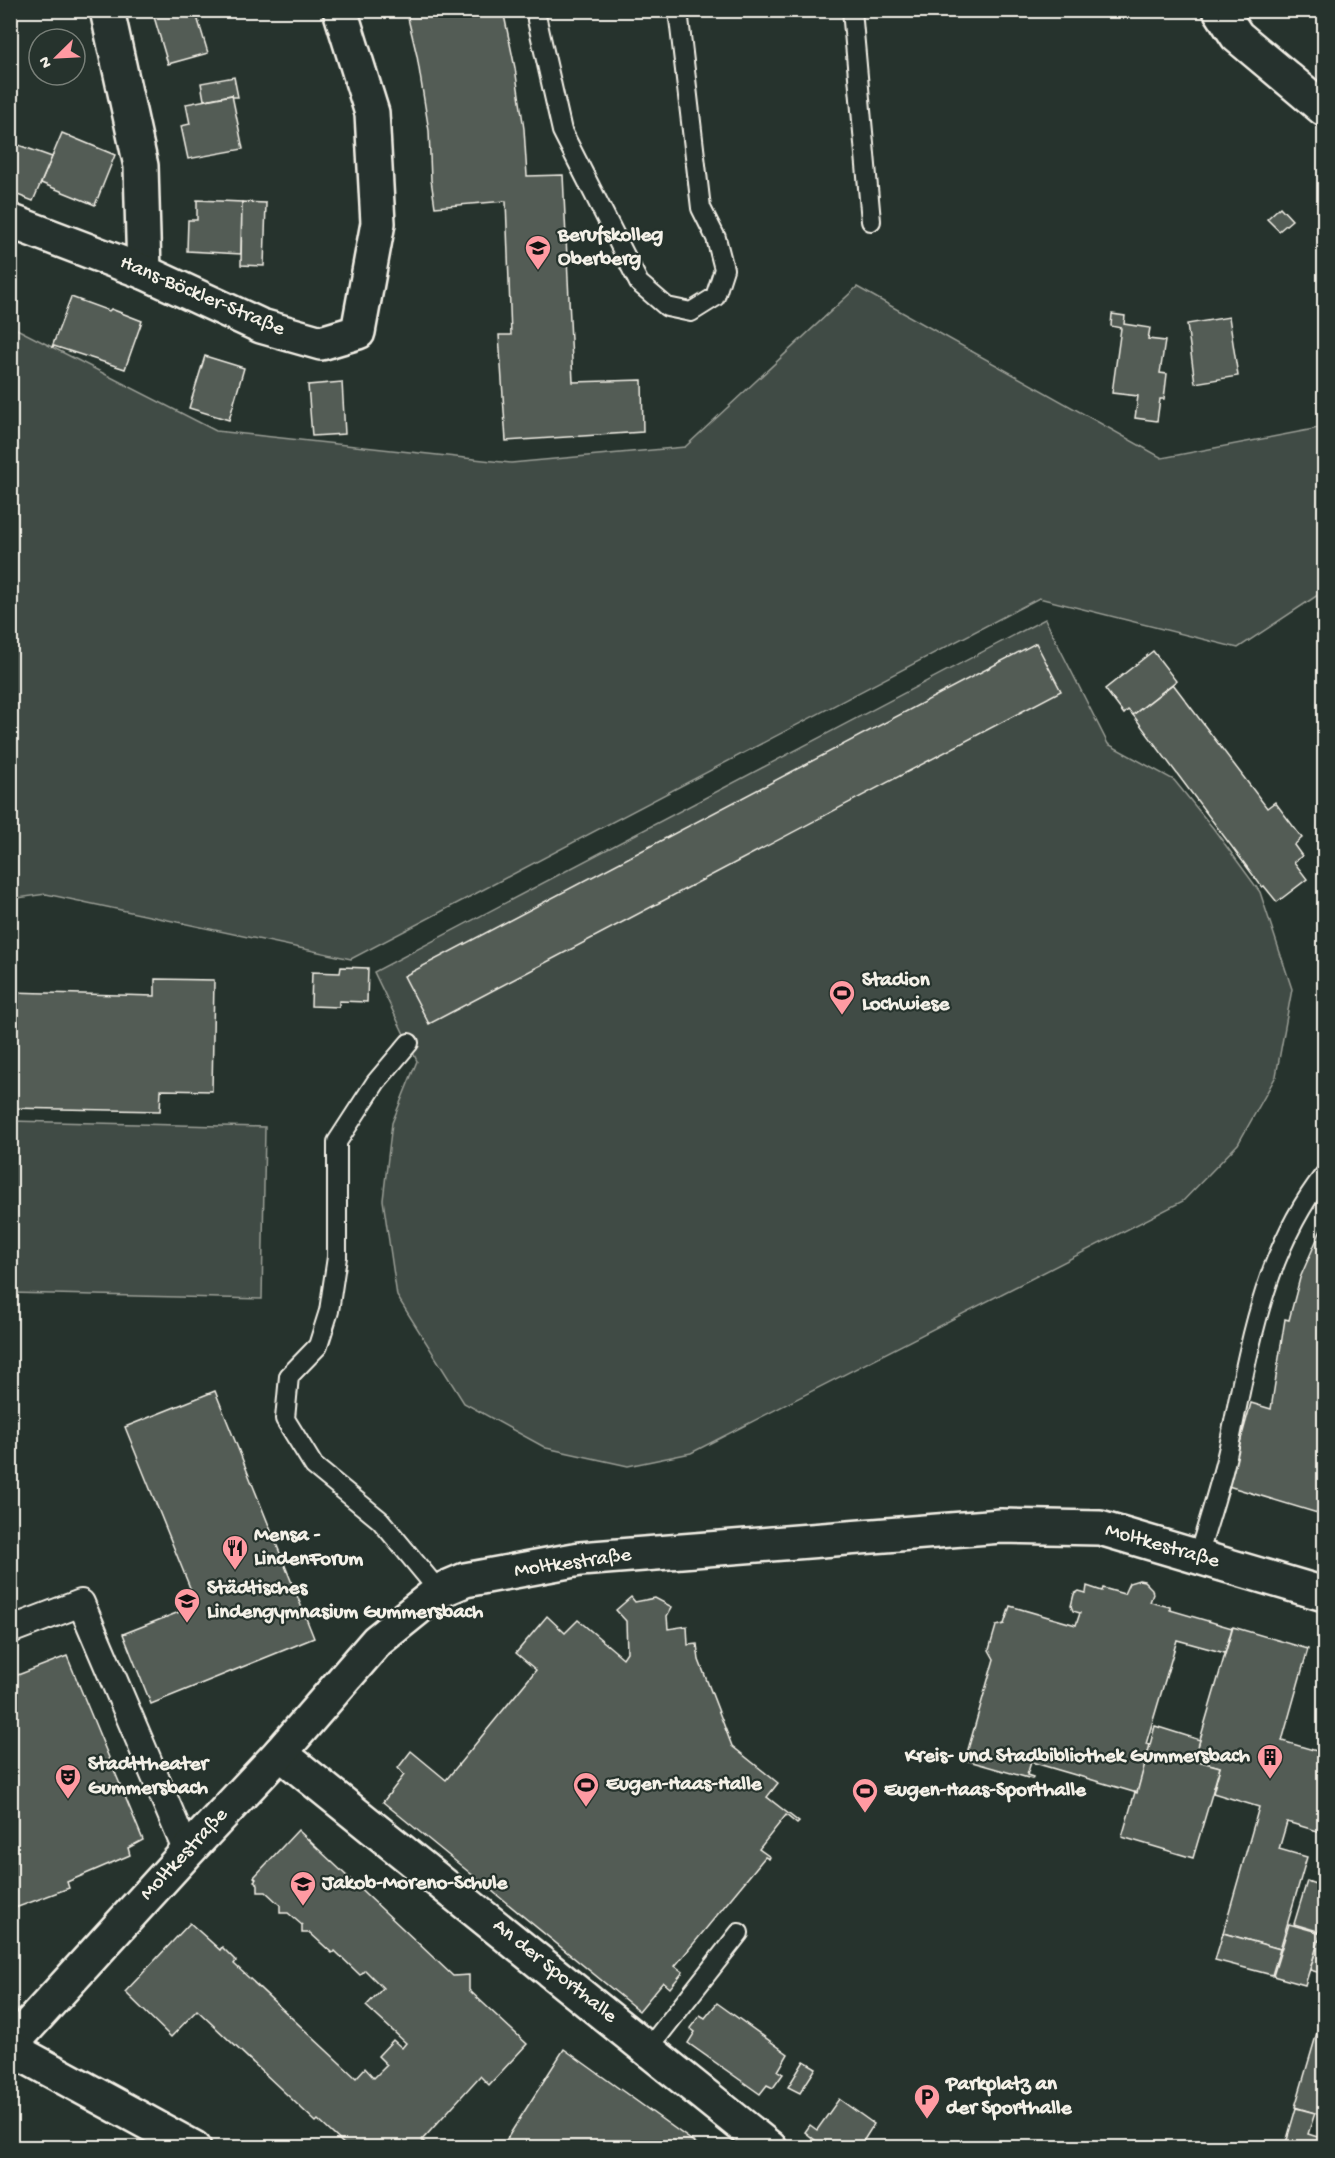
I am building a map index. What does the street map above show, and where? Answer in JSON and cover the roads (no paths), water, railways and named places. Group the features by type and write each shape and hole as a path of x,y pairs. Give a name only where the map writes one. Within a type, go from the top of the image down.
{"street":[{"path":"107,10 141,166 144,272"},
{"name":"Hans-Böckler-Straße","path":"10,221 144,272 261,326 321,343 358,332 378,223 373,124 372,113 340,10"},
{"path":"1220,10 1237,36 1324,110"},
{"name":"Moltkestraße","path":"10,2047 280,1753 378,1641 439,1591 465,1580 580,1559 1000,1526 1100,1528 1324,1594"},
{"path":"10,1630 81,1603 187,1852"},
{"name":"An der Sporthalle","path":"280,1753 770,2148"},
{"path":"10,2047 194,2148"}],"lane":[{"path":"537,21 562,131 639,283 667,307 691,312 715,297 724,269 716,238 701,208 678,10"},
{"path":"852,10 871,221"},
{"path":"409,1043 376,1082 337,1143 337,1257 329,1311 318,1346 289,1376 285,1419 314,1466 380,1520 439,1591"},
{"path":"1198,1557 1227,1455 1255,1322 1279,1253 1306,1198 1324,1175"},
{"path":"648,2049 738,1933"}],"place":[{"name":"Berufskolleg Oberberg","path":"538,271"},
{"name":"Stadion Lochwiese","path":"842,1016"},
{"name":"Mensa - LindenForum","path":"235,1571"},
{"name":"Städtisches Lindengymnasium Gummersbach","path":"187,1624"},
{"name":"Kreis- und Stadbibliothek Gummersbach","path":"1270,1780"},
{"name":"Stadttheater Gummersbach","path":"68,1800"},
{"name":"Eugen-Haas-Halle","path":"586,1808"},
{"name":"Eugen-Haas-Sporthalle","path":"865,1814"},
{"name":"Jakob-Moreno-Schule","path":"303,1907"},
{"name":"Parkplatz an der Sporthalle","path":"927,2120"}]}
